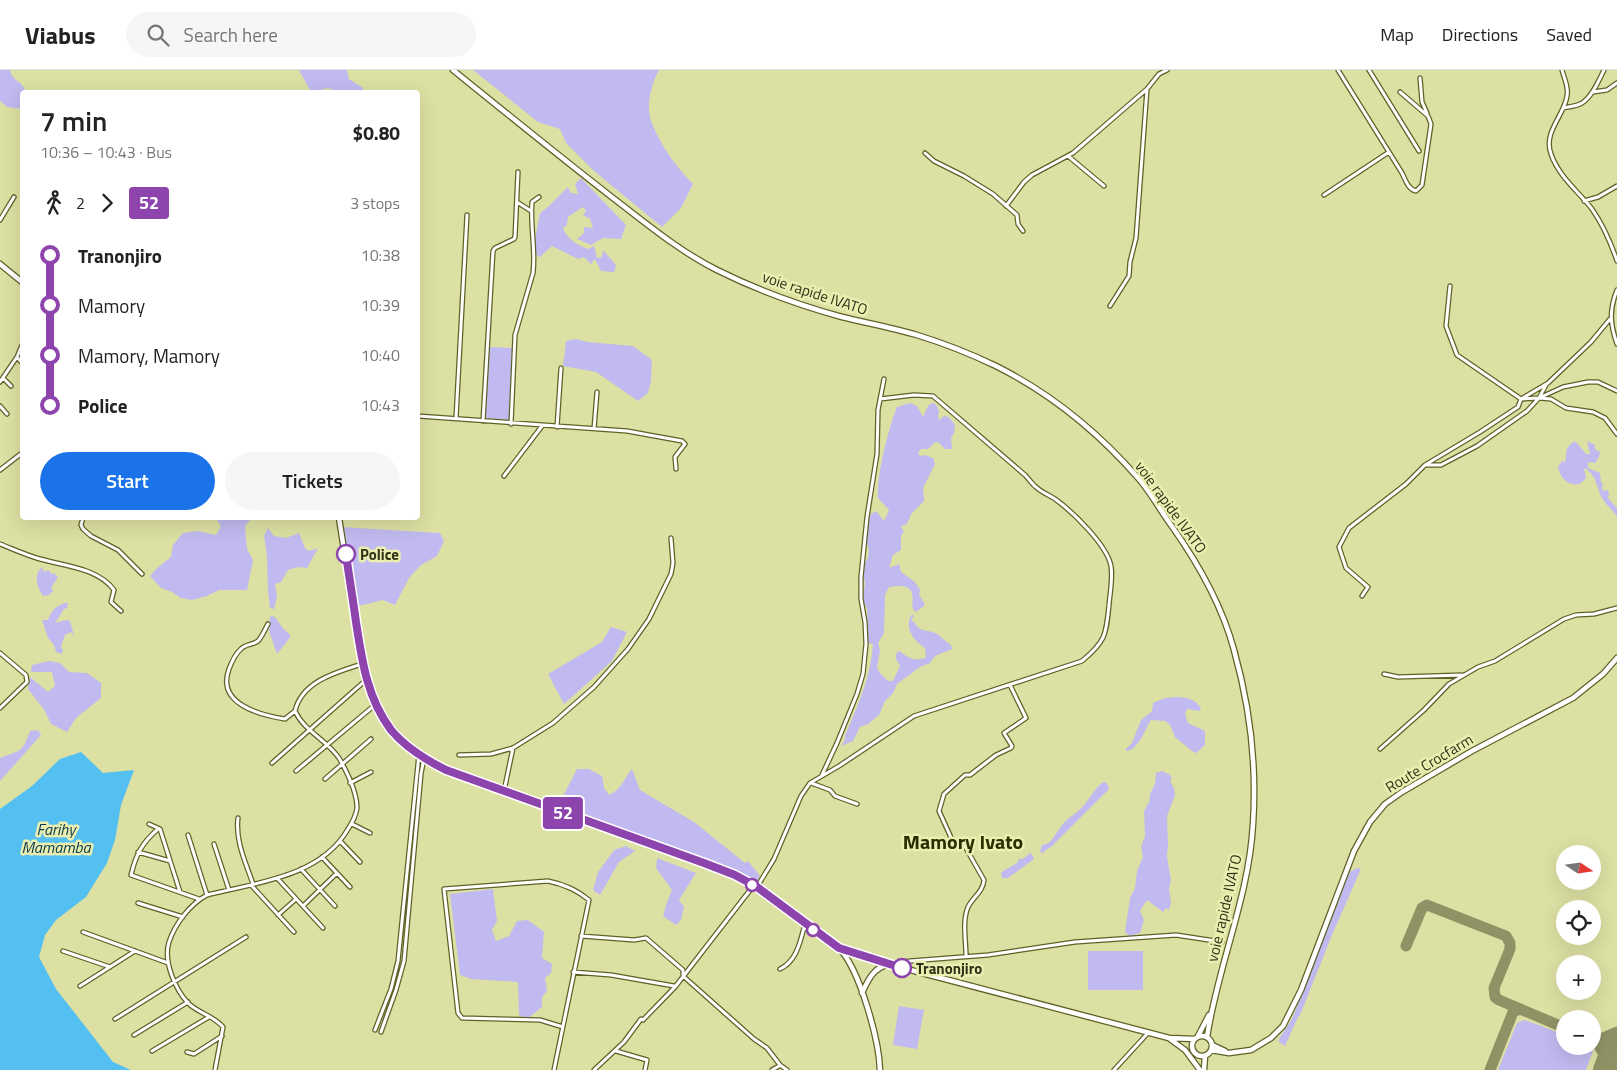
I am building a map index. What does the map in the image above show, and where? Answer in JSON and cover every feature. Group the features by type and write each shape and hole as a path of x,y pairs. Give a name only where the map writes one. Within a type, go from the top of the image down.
{"main road":[{"name":"voie rapide IVATO","path":"454,70 554,152 663,237 699,260 774,296 841,317 918,335 997,367 1034,389 1086,426 1140,480 1195,559 1220,610 1234,650 1252,731 1255,787 1251,843 1241,896 1211,1009"},
{"path":"0,262 20,280"},
{"path":"339,520 362,664 366,680 376,704 391,730 404,743 424,758 446,770 704,863 735,875 755,886 839,948 849,960 862,993 878,1050 880,1070"},
{"name":"Route Crocfarm","path":"1212,1048 1229,1053 1251,1050 1271,1038 1283,1026 1301,990 1358,842 1370,822 1385,804 1472,751 1573,698 1596,680 1617,658"},
{"path":"839,948 890,964 1149,1032 1169,1038 1194,1053 1205,1056"},
{"path":"862,993 872,974 880,967 890,964"},
{"path":"1201,1070 1205,1056 1212,1048 1207,1037 1211,1009"},
{"path":"1201,1070 1191,1047 1211,1009"},
{"path":"1169,1038 1207,1037"},
{"path":"1169,1038 1185,1050 1201,1070"}],"street":[{"path":"1006,206 1024,182 1032,175 1068,156 1147,89 1159,74 1167,70"},
{"path":"1338,70 1411,190 1416,191 1422,185 1431,124 1422,102 1420,78"},
{"path":"1369,70 1419,151"},
{"path":"1562,70 1567,87 1567,97 1550,136 1550,152 1562,176 1592,209 1613,249 1617,261"},
{"path":"1562,108 1582,103 1593,92 1604,70"},
{"path":"1593,92 1608,90 1617,83"},
{"path":"1110,306 1129,276 1130,262 1136,238 1147,89"},
{"path":"1400,92 1428,116"},
{"path":"1324,195 1389,152"},
{"path":"925,153 934,161 964,176 993,194 1017,214 1018,224 1023,231"},
{"path":"1068,156 1104,186"},
{"path":"483,421 493,250 514,240 518,172"},
{"path":"1584,201 1598,197 1617,186"},
{"path":"0,220 14,197"},
{"path":"511,424 514,335 533,273 531,211 532,202 538,197"},
{"path":"517,202 531,211"},
{"path":"456,418 467,215"},
{"path":"1450,286 1446,326 1457,355 1521,399 1551,399 1566,408 1593,412 1605,418 1617,434"},
{"path":"1617,290 1610,318 1617,344"},
{"path":"1362,596 1368,587 1346,568 1339,547 1349,528 1406,484 1425,465 1518,407 1521,399 1548,383 1590,342 1610,318"},
{"path":"12,386 1,380 17,358 20,350"},
{"path":"17,358 20,361"},
{"path":"557,427 561,368"},
{"path":"822,775 857,694 863,674 866,644 861,599 861,577 867,517 877,454 878,410 884,379"},
{"path":"1539,398 1563,387 1588,382 1598,382 1617,391"},
{"path":"1425,465 1441,465 1477,446 1527,411 1539,398 1548,383"},
{"path":"594,429 597,392"},
{"path":"594,1070 624,1042 641,1019 643,1020 675,986 755,886 774,859 801,796 810,783 840,766 914,716 1082,661 1102,643 1107,626 1111,566 1107,553 1102,546 1071,513 1056,500 1034,486 1025,475 933,396 914,395 880,400"},
{"path":"0,406 7,414"},
{"path":"420,416 627,431 682,441 685,444 675,457 676,469"},
{"path":"504,476 542,426"},
{"path":"0,470 20,455"},
{"path":"82,520 81,525 83,529 91,536 118,550 142,574"},
{"path":"458,755 491,754 513,748 542,731 594,688 640,634 649,619 671,574 673,563 671,538"},
{"path":"0,544 97,576 114,590 111,602 121,610"},
{"path":"1380,749 1424,710 1449,684 1463,675 1495,661 1564,619 1617,608"},
{"path":"268,624 258,641 242,648 232,660 226,676 228,688 234,700 250,710 285,719 295,711 300,699 318,681 362,664"},
{"path":"0,652 26,675 27,682 0,708"},
{"path":"1384,674 1398,677 1463,675"},
{"path":"272,763 366,680"},
{"path":"953,842 940,811 944,794 966,775 970,775 996,755 1011,748 1004,733 1026,718 1010,685"},
{"path":"296,771 376,704"},
{"path":"216,1070 223,1027 188,1002 181,994 169,963 169,942 183,917 199,899 207,895 277,878 301,869 322,857 340,841 352,824 357,809 350,783 342,765 328,745 302,722 295,711"},
{"path":"325,779 371,739"},
{"path":"504,792 513,748"},
{"path":"375,1030 391,989 398,961 419,754"},
{"path":"381,1032 404,962 424,758"},
{"path":"350,783 371,772"},
{"path":"810,783 830,790 834,796 857,804"},
{"path":"238,818 237,834 252,884 294,932"},
{"path":"149,824 160,829 180,892"},
{"path":"352,824 370,833"},
{"path":"158,829 144,841 134,860 131,875 199,899"},
{"path":"188,835 207,895"},
{"path":"340,841 360,862"},
{"path":"963,843 984,880 982,890 970,904 966,914 966,956"},
{"path":"214,844 229,890"},
{"path":"138,852 170,862"},
{"path":"322,857 350,887"},
{"path":"301,869 335,906"},
{"path":"303,906 337,873"},
{"path":"277,878 323,928"},
{"path":"554,1070 563,1027 573,972 589,900 582,894 561,884 548,881 444,889 458,1013 462,1018 540,1020 563,1027"},
{"path":"278,915 296,899"},
{"path":"138,903 183,917"},
{"path":"780,969 793,959 805,924"},
{"path":"83,932 169,963"},
{"path":"890,964 988,955 1075,942 1176,935 1222,942"},
{"path":"581,936 634,940 646,938 683,970 683,976 754,1039 767,1048 780,1065 787,1070"},
{"path":"115,1019 246,937"},
{"path":"63,951 110,967"},
{"path":"80,986 135,951"},
{"path":"573,972 612,975 675,986"},
{"path":"134,1035 188,1002"},
{"path":"152,1051 210,1016"},
{"path":"1114,1070 1149,1032"},
{"path":"187,1052 194,1054 222,1036"},
{"path":"615,1051 647,1060 645,1070"},
{"path":"772,1070 780,1065"}],"shaded area":[{"path":"0,70 10,70 11,74 25,90 20,90 20,109 7,107 0,101"},
{"path":"299,70 347,70 349,79 363,88 363,90 334,90 328,88 310,90"},
{"path":"473,70 659,70 650,96 650,117 664,148 693,184 681,208 662,227 594,171 566,143 560,129 538,122"},
{"path":"581,178 626,225 621,239 603,238 591,245 577,239 584,233 584,227 593,228 590,219 583,215 586,211 583,207 568,217 567,225 563,228 567,236 576,243 588,249 594,246 597,258 602,257 603,250 616,265 614,272 601,271 595,259 591,264 584,257 578,259 552,246 540,257 537,256 534,244 540,213 568,187 571,193 578,194 575,184"},
{"path":"576,339 588,342 633,346 652,360 651,381 648,393 638,401 596,372 563,366 566,341"},
{"path":"490,347 512,348 510,420 485,418"},
{"path":"910,403 917,406 923,417 928,406 932,403 936,404 939,420 944,416 949,417 955,425 951,438 952,449 945,449 938,442 928,449 921,449 918,453 920,456 925,455 933,458 935,464 923,488 924,501 911,514 907,524 901,526 904,532 901,535 901,550 893,555 889,568 899,564 901,572 915,582 925,605 916,612 914,611 910,589 901,586 889,587 885,595 884,633 878,643 880,651 877,667 879,672 888,681 893,681 900,666 896,659 896,654 899,651 915,659 926,657 925,648 917,642 909,629 912,614 914,616 911,620 918,628 937,634 951,645 952,649 935,656 930,663 920,667 897,684 893,693 885,701 879,715 868,724 860,727 853,741 841,746 863,692 872,656 873,644 868,643 867,608 863,601 865,582 862,573 868,558 869,549 866,542 867,525 871,514 876,511 884,521 889,510 878,498 881,465 897,407"},
{"path":"1574,441 1586,454 1590,454 1587,441 1595,445 1595,449 1600,452 1595,463 1588,462 1588,468 1600,473 1603,491 1608,490 1608,498 1617,508 1617,517 1602,498 1594,477 1588,471 1584,468 1586,478 1578,484 1569,483 1559,472 1558,467 1562,461 1565,462 1567,448"},
{"path":"217,520 250,520 245,526 247,549 253,560 247,590 219,590 192,600 181,598 161,588 150,576 171,557 173,545 183,533 198,531 216,535 221,526"},
{"path":"341,527 440,533 444,541 437,556 421,565 409,578 395,605 383,600 354,607"},
{"path":"268,528 274,536 286,538 299,533 305,548 309,551 318,548 307,568 298,567 288,570 281,582 275,584 277,596 274,609 270,608 268,591 267,556 264,536"},
{"path":"42,567 44,572 49,570 50,573 58,577 51,588 53,591 49,595 43,596 37,581 39,570"},
{"path":"68,603 67,608 64,609 55,623 66,620 70,621 74,636 71,632 65,635 61,646 63,651 61,654 56,652 54,645 48,638 42,620 48,620 54,609"},
{"path":"270,616 275,617 291,636 277,654 269,631"},
{"path":"611,627 627,632 612,661 564,704 548,674 602,642"},
{"path":"49,661 60,663 69,672 87,673 101,683 101,698 76,718 67,732 51,724 45,711 28,689 30,677 48,692 55,686 52,672 31,672 32,665"},
{"path":"1165,698 1191,699 1199,705 1201,709 1199,711 1187,709 1185,714 1188,723 1205,731 1205,745 1196,753 1175,737 1170,725 1165,721 1151,720 1138,744 1126,751 1132,743 1141,720 1152,711 1153,703"},
{"path":"38,730 41,735 0,781 0,758 20,750 30,731"},
{"path":"577,769 589,769 602,776 604,788 609,795 620,787 632,769 640,790 694,822 745,863 748,861 760,876 757,881 559,804"},
{"path":"1162,771 1172,778 1170,781 1175,795 1167,816 1167,857 1171,880 1169,889 1171,903 1169,910 1166,908 1163,912 1147,900 1140,911 1144,920 1140,933 1130,936 1125,932 1130,898 1135,888 1137,871 1143,857 1141,847 1145,836 1144,811 1155,784 1156,773"},
{"path":"1104,782 1107,783 1109,789 1052,846 1042,853 1040,852 1042,845 1051,841 1065,822 1082,808 1096,789"},
{"path":"626,846 635,851 619,862 600,895 593,890 598,872 614,850"},
{"path":"1030,853 1034,859 1008,878 1002,878 1001,873 1003,871"},
{"path":"657,858 696,873 679,900 684,907 681,920 676,925 663,916 672,890 656,868"},
{"path":"1357,868 1361,869 1300,1015 1285,1046 1279,1042 1279,1039 1292,1019 1349,874"},
{"path":"493,889 497,921 492,930 496,941 509,936 517,921 528,920 544,932 542,958 552,964 551,973 545,978 547,991 542,997 542,1007 526,1020 519,1015 518,982 471,979 460,975 450,894"},
{"path":"1088,951 1143,951 1143,990 1088,990"},
{"path":"899,1006 924,1010 917,1049 893,1045"},
{"path":"1525,1020 1556,1032 1556,1055 1592,1055 1586,1070 1498,1070 1517,1023"}],"water":[{"name":"Farihy Mamamba","path":"81,752 103,773 134,770 121,805 115,840 107,863 86,897 56,920 45,935 39,957 56,989 113,1062 131,1070 0,1070 0,809 32,786 60,759"}],"taxiway":[{"path":"1406,946 1422,908 1427,905 1506,936 1510,943 1510,949 1494,988 1495,997 1556,1024"},
{"path":"1490,1070 1513,1012 1520,1009"},
{"path":"1601,1038 1617,1032"},
{"path":"1601,1050 1605,1061 1605,1070"}],"runway":[{"path":"1606,1070 1617,1042"}],"bus line":[{"name":"52","path":"346,554 362,664 370,692 391,730 404,743 435,765 476,782 735,875 757,887 839,948 902,968"}],"place":[{"name":"Police","path":"346,554"},
{"name":"Tranonjiro","path":"902,968"}],"district":[{"name":"Mamory Ivato","path":"963,841"}]}
